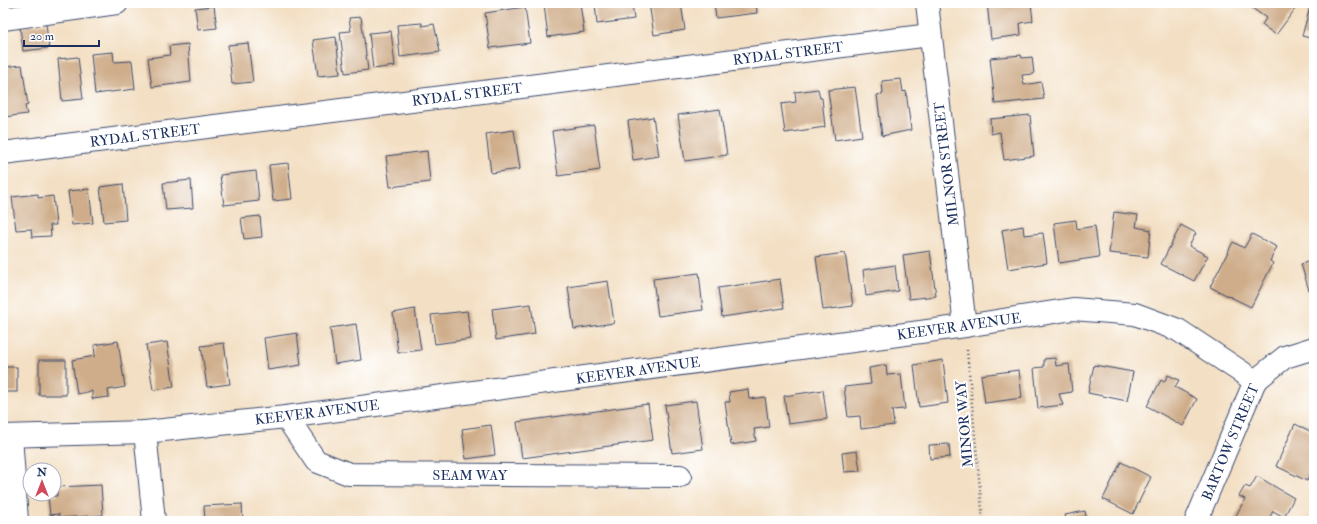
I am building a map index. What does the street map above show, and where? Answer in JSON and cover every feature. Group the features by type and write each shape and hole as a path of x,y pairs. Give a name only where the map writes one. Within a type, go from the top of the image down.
{"street":[{"path":"3,19 117,3"},
{"name":"MILNOR STREET","path":"927,3 965,326"},
{"name":"RYDAL STREET","path":"3,153 930,35"},
{"name":"KEEVER AVENUE","path":"7,436 145,432 286,416 965,326 1073,309 1135,314 1178,330 1255,381"},
{"name":"BARTOW STREET","path":"1196,521 1255,381 1284,357 1314,348"},
{"name":"SEAM WAY","path":"286,416 316,461 349,474 680,476"},
{"path":"145,432 154,521"},
{"path":"7,436 17,521"}],"path":[{"name":"MINOR WAY","path":"965,326 983,521"}],"building":[{"path":"580,3 584,32 548,37 544,4"},
{"path":"595,3 632,3 634,19 597,24"},
{"path":"649,3 681,3 685,30 654,35"},
{"path":"714,3 756,3 757,13 716,18"},
{"path":"987,3 1031,3 1033,21 1020,23 1021,35 991,39"},
{"path":"1245,3 1295,3 1298,5 1276,35 1262,25 1266,18"},
{"path":"214,6 217,28 198,30 195,8"},
{"path":"525,7 530,43 490,48 485,13"},
{"path":"1310,7 1314,8 1314,39 1302,36"},
{"path":"361,17 368,70 345,73 340,32 351,31 349,18"},
{"path":"422,23 422,26 434,24 440,52 400,57 397,25"},
{"path":"46,24 49,48 23,51 20,27"},
{"path":"391,31 395,66 373,69 369,33"},
{"path":"336,37 340,74 318,76 313,40"},
{"path":"248,43 253,82 232,84 228,45"},
{"path":"188,44 191,82 152,87 148,58 170,55 169,46"},
{"path":"113,52 114,62 132,61 135,89 95,94 91,54"},
{"path":"1021,55 1022,58 1032,57 1034,74 1022,75 1024,85 1041,82 1044,99 995,104 990,58"},
{"path":"78,57 83,99 62,101 58,59"},
{"path":"22,65 28,105 25,106 27,114 4,117 3,67"},
{"path":"901,79 903,92 906,91 911,130 882,136 877,95 883,94 882,81"},
{"path":"855,87 862,136 835,140 828,90"},
{"path":"818,89 820,98 822,98 825,127 785,133 781,104 796,102 795,92"},
{"path":"720,109 727,155 685,161 678,115"},
{"path":"1030,115 1034,156 1004,160 1000,132 991,134 990,119"},
{"path":"653,117 659,156 633,160 628,121"},
{"path":"594,125 600,170 558,176 552,131"},
{"path":"514,130 520,169 491,173 486,134"},
{"path":"427,151 430,182 390,187 386,156"},
{"path":"288,163 292,199 273,201 269,165"},
{"path":"256,171 259,201 224,205 220,175"},
{"path":"191,180 193,208 166,210 163,183"},
{"path":"123,184 126,220 104,222 100,187"},
{"path":"89,189 93,223 72,225 68,191"},
{"path":"38,194 38,198 53,196 56,225 50,225 51,236 32,237 31,229 16,230 12,197"},
{"path":"1114,212 1138,215 1136,227 1151,230 1148,257 1109,253"},
{"path":"260,216 262,237 244,239 241,218"},
{"path":"1076,220 1077,229 1095,226 1099,257 1059,263 1054,223"},
{"path":"1181,225 1196,233 1189,246 1208,256 1194,281 1161,264"},
{"path":"1023,226 1024,235 1043,233 1047,263 1008,269 1002,230"},
{"path":"1252,234 1277,247 1270,261 1273,263 1251,307 1210,287 1233,242 1244,248"},
{"path":"930,251 936,296 909,299 903,255"},
{"path":"845,253 853,306 823,310 816,257"},
{"path":"1314,260 1314,296 1311,297 1301,264"},
{"path":"895,265 898,291 866,296 863,270"},
{"path":"699,273 703,310 658,316 653,279"},
{"path":"780,279 784,308 722,317 718,288"},
{"path":"608,281 614,323 574,329 568,287"},
{"path":"531,304 535,334 496,340 492,309"},
{"path":"415,309 421,350 398,353 393,313"},
{"path":"467,311 471,339 435,344 431,315"},
{"path":"356,324 361,360 335,364 330,328"},
{"path":"297,333 301,365 268,370 264,338"},
{"path":"118,341 125,387 108,390 109,397 92,399 92,391 77,394 72,360 95,356 94,345"},
{"path":"167,342 174,387 153,390 146,345"},
{"path":"224,343 230,384 207,387 201,346"},
{"path":"1055,358 1056,366 1069,364 1072,392 1059,394 1063,405 1038,408 1034,368 1044,367 1044,359"},
{"path":"39,360 66,360 66,395 39,395"},
{"path":"943,360 948,403 919,407 914,365"},
{"path":"886,365 887,375 901,374 905,409 892,410 894,425 861,429 860,416 848,417 844,387 871,384 869,368"},
{"path":"1094,365 1133,372 1127,401 1088,393"},
{"path":"3,367 17,367 17,392 3,392"},
{"path":"1019,370 1022,398 985,403 981,375"},
{"path":"1168,375 1179,380 1175,387 1197,399 1183,426 1147,406 1161,380 1164,382"},
{"path":"748,389 749,399 765,397 769,427 754,429 756,441 731,445 725,402 730,402 729,392"},
{"path":"823,390 827,419 788,424 784,396"},
{"path":"696,401 703,449 672,453 665,405"},
{"path":"648,404 653,440 522,458 517,422"},
{"path":"1295,424 1314,433 1314,465 1307,481 1276,466"},
{"path":"491,425 495,455 466,459 462,429"},
{"path":"949,444 950,457 930,459 929,445"},
{"path":"857,451 860,471 844,472 842,453"},
{"path":"1121,462 1151,477 1133,514 1103,499"},
{"path":"1257,476 1294,498 1284,517 1273,511 1268,521 1233,521 1245,499 1239,496 1245,486 1250,488"},
{"path":"101,485 103,515 59,518 59,514 50,515 49,502 62,502 62,487"},
{"path":"242,504 243,521 205,521 204,506"},
{"path":"1085,511 1087,521 1067,521 1065,515"}]}
